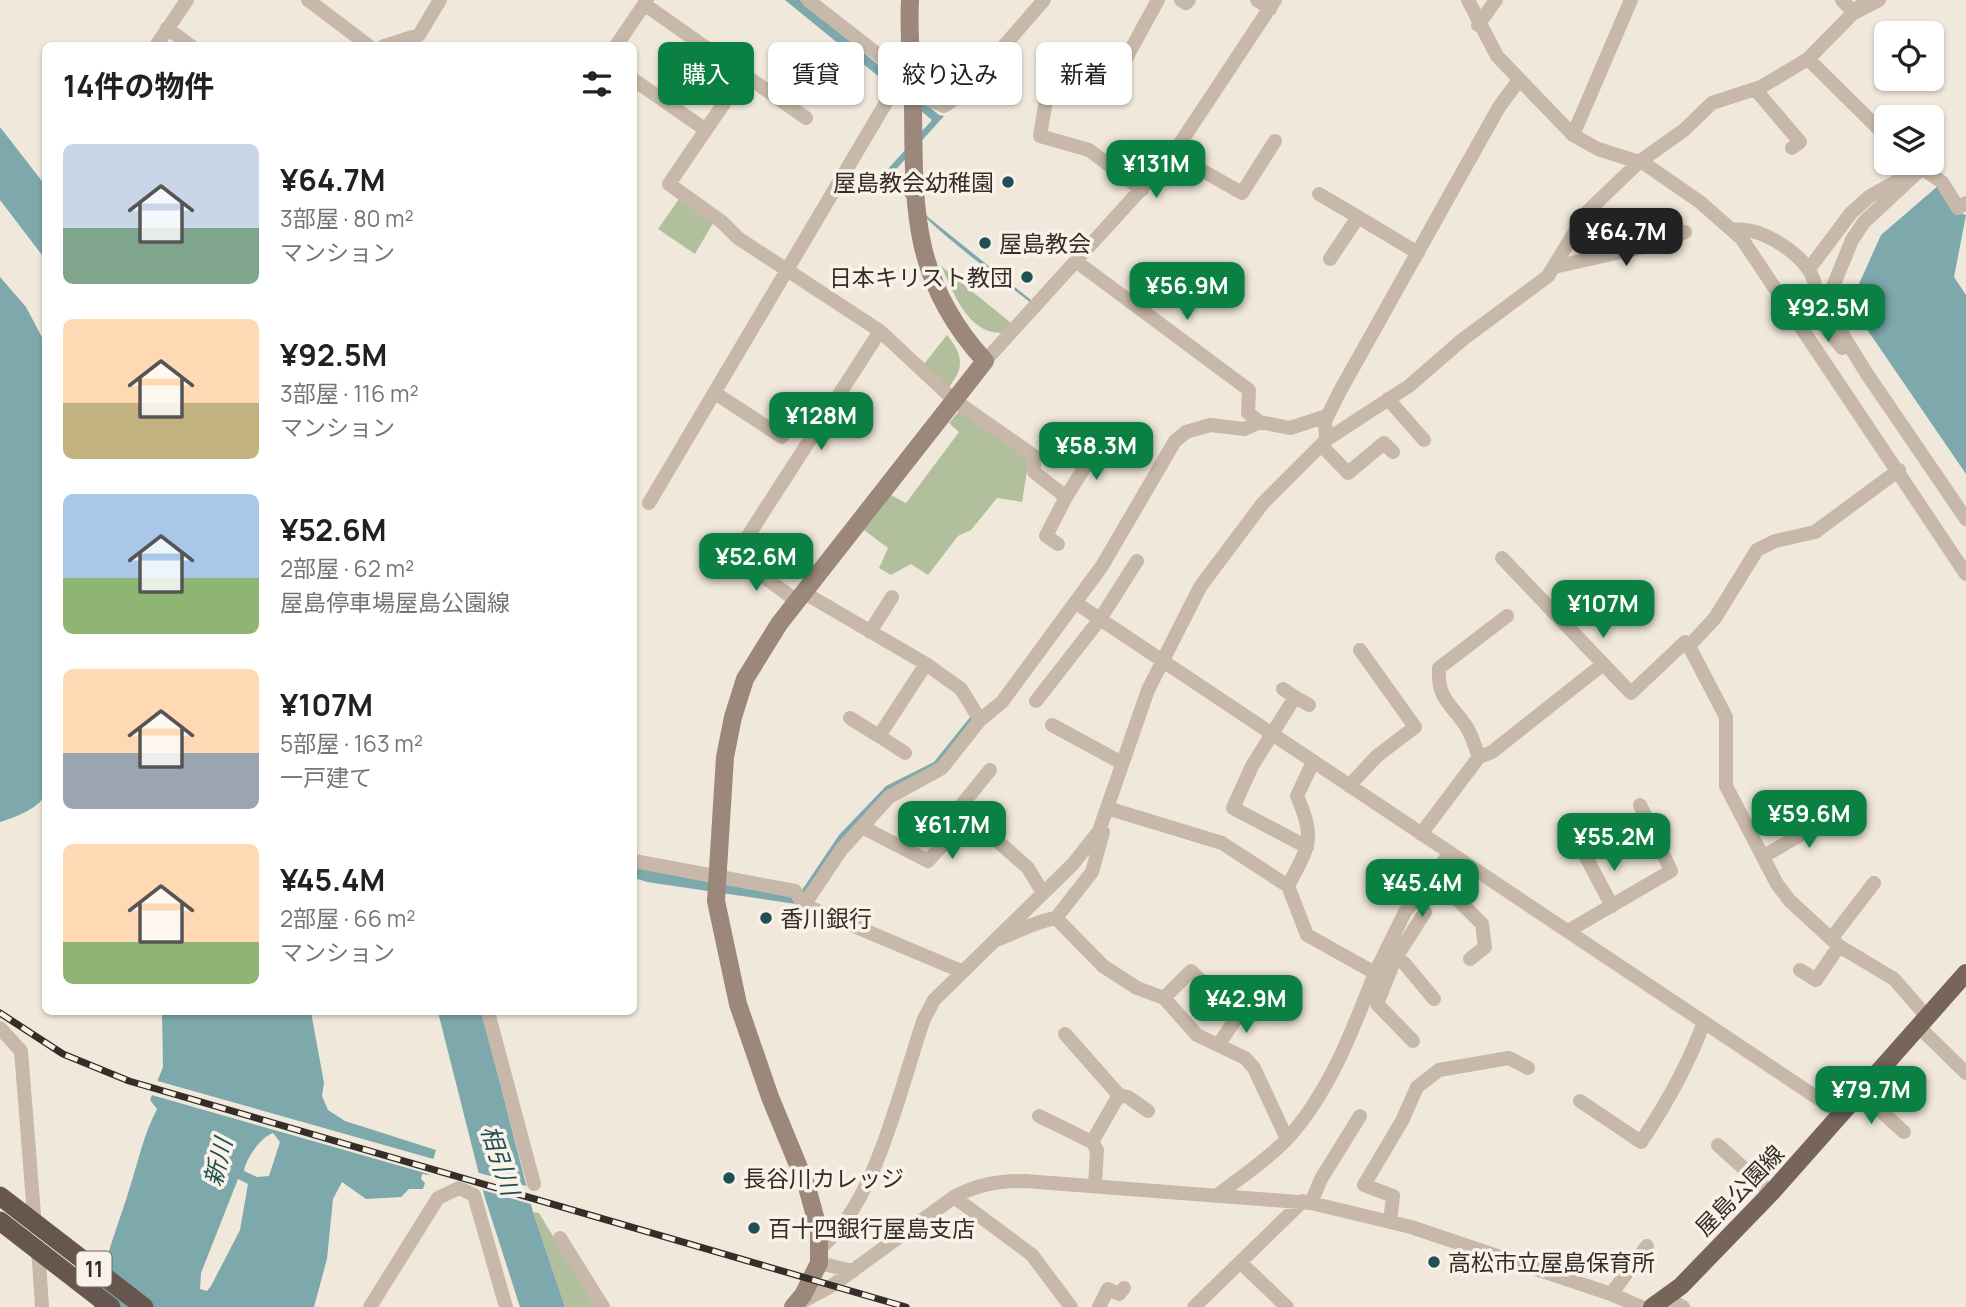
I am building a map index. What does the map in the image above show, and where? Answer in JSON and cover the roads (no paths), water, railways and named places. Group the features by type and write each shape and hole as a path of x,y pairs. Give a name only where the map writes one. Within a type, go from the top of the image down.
{"highway":[{"name":"11","path":"0,1196 144,1307"},
{"name":"11","path":"0,1221 111,1307"}],"main road":[{"path":"909,42 910,0"},
{"path":"794,1306 819,1256 816,1216 738,1004 716,901 715,878 725,757 739,694 756,659 800,596 985,361 968,343 939,295 921,247 914,200 910,105"},
{"name":"屋島公園線","path":"1667,1304 1843,1115 1966,974"}],"street":[{"path":"158,42 187,0"},
{"path":"309,0 364,42"},
{"path":"398,42 419,36 440,0"},
{"path":"1007,42 1044,0"},
{"path":"1132,47 1158,0"},
{"path":"1181,0 1186,4 1189,0"},
{"path":"985,361 1174,153 1272,5 1257,0"},
{"path":"1468,0 1478,24 1497,56 1573,135 1598,149 1639,162 1700,202 1733,230 1765,272 1966,574"},
{"path":"1478,24 1496,0"},
{"path":"1573,135 1631,0"},
{"path":"1843,0 1854,13"},
{"path":"853,1271 819,1256 855,1211 881,1145 923,1019 934,1000 961,971 1073,863 1099,831 1161,662 1200,587 1231,543 1263,503 1323,443 1388,399 1513,304 1554,267 1587,212 1639,162 1684,130 1712,103 1755,89 1808,59 1866,0"},
{"path":"1854,13 1879,0"},
{"path":"619,42 646,2 700,42"},
{"path":"812,2 878,56"},
{"path":"167,28 186,42"},
{"path":"1808,59 1874,124"},
{"path":"1392,452 1384,443 1348,473 1323,443 1327,416 1499,107 1519,80"},
{"path":"754,81 806,118"},
{"path":"637,82 706,130"},
{"path":"1755,89 1800,142 1793,148"},
{"path":"723,105 669,184 722,222 738,238 880,331 954,401 1034,456 1034,472 1066,497"},
{"path":"649,503 786,271 893,105"},
{"path":"1045,105 1040,136 1088,150 1142,190"},
{"path":"1174,153 1242,193 1275,141"},
{"path":"1809,269 1851,213 1870,196 1903,175"},
{"path":"1908,175 1864,222 1843,259 1832,289 1831,308 1836,324 1867,374 1966,519"},
{"path":"1931,175 1942,182 1958,208 1966,203"},
{"path":"1319,194 1418,253"},
{"path":"1330,259 1358,217"},
{"path":"1733,230 1743,229 1780,242 1809,269 1815,280 1819,316 1859,370 1867,374"},
{"path":"1554,267 1661,243 1685,232"},
{"path":"1077,262 1249,390 1248,413 1260,422 1290,428 1327,416"},
{"path":"880,331 734,556 800,596 926,664 961,689 980,720"},
{"path":"715,393 782,437"},
{"path":"1388,399 1424,440"},
{"path":"804,905 841,850 889,797 942,768 980,720 1002,702 1101,566 1175,441 1195,428 1210,425 1244,429 1260,422"},
{"path":"1058,544 1046,536 1096,449"},
{"path":"1689,646 1715,618 1757,550 1775,541 1815,532 1899,470"},
{"path":"1502,558 1631,693 1685,642 1689,646 1726,716 1726,786 1777,884 1790,901 1835,942 1894,979 1924,1023 1966,1073"},
{"path":"1036,701 1100,619 1137,561"},
{"path":"870,632 892,597"},
{"path":"1076,603 1843,1115"},
{"path":"1479,757 1466,726 1446,705 1438,682 1439,668 1507,616"},
{"path":"1349,786 1377,756 1415,727 1360,650"},
{"path":"879,736 926,664"},
{"path":"1421,834 1479,757 1492,752 1602,665"},
{"path":"1307,847 1233,808 1289,693 1309,705"},
{"path":"850,718 905,753"},
{"path":"1052,725 1122,763"},
{"path":"1288,886 1307,847 1310,825 1297,796 1313,762"},
{"path":"990,769 960,807 1028,868 1042,893"},
{"path":"1568,931 1671,871 1640,805"},
{"path":"1107,807 1222,844 1288,886 1307,935 1375,973"},
{"path":"1764,856 1836,814"},
{"path":"863,827 928,861 969,816"},
{"path":"994,941 1018,932 1028,923 1056,918 1092,872 1104,832 1099,831"},
{"path":"1413,1041 1377,1004 1389,957 1405,912 1450,853"},
{"path":"1586,857 1612,906"},
{"path":"637,862 795,891 804,905 961,971"},
{"path":"1433,875 1482,924 1485,947 1471,959"},
{"path":"1800,970 1816,981 1835,942 1874,883"},
{"path":"1219,1195 1287,1139 1317,1098 1359,1014 1375,973 1424,912"},
{"path":"1056,918 1103,965 1137,988 1164,998 1197,1035 1245,1058 1254,1068 1287,1139"},
{"path":"1389,957 1404,963 1434,999"},
{"path":"1164,998 1191,971 1206,986"},
{"path":"1219,1044 1243,1008"},
{"path":"489,1015 534,1184"},
{"path":"1580,1101 1641,1142 1672,1096 1689,1063 1704,1022"},
{"path":"0,1028 14,1039 21,1051 43,1255 42,1307"},
{"path":"1065,1034 1119,1095 1128,1097 1148,1111"},
{"path":"1390,1222 1392,1196 1364,1185 1402,1121 1417,1087 1439,1070 1509,1058 1528,1068"},
{"path":"1862,1094 1904,1132"},
{"path":"1092,1142 1119,1095"},
{"path":"1039,1116 1092,1142 1097,1150 1095,1185"},
{"path":"1194,1307 1307,1202 1360,1116"},
{"path":"1718,1145 1771,1193"},
{"path":"794,1306 834,1285 954,1197 974,1186 996,1181 1095,1185 1307,1202 1390,1222 1611,1294 1641,1307"},
{"path":"370,1307 438,1198 459,1188 474,1195 506,1307"},
{"path":"954,1197 1032,1255 1071,1307"},
{"path":"560,1238 603,1307"},
{"path":"1611,1294 1647,1246"},
{"path":"1241,1263 1287,1307"},
{"path":"1099,1307 1108,1289 1119,1294 1124,1288"}],"water":[{"path":"785,0 800,0 851,42 836,42"},
{"path":"864,53 878,65 878,76 864,64"},
{"path":"914,105 927,105 944,116 891,175 929,218 1031,300 1030,302 936,227 902,194 887,175 888,169 932,120"},
{"path":"0,127 42,181 42,255 0,200"},
{"path":"1939,185 1954,211 1966,215 1954,277 1966,295 1966,474 1862,322 1854,295 1881,235"},
{"path":"0,277 26,307 42,337 42,799 19,815 0,822"},
{"path":"971,716 976,721 946,759 887,795 805,897 800,893 839,835 886,786 934,762"},
{"path":"637,868 793,895 796,904 637,879"},
{"name":"新川","path":"162,1015 312,1015 324,1083 322,1096 328,1110 345,1121 436,1150 429,1175 422,1174 421,1179 425,1183 423,1189 409,1189 401,1197 366,1199 342,1182 333,1199 327,1259 314,1307 94,1307 148,1129 157,1109 150,1100 163,1067","holes":["273,1133 280,1142 269,1176 257,1177 244,1171 255,1149 268,1135","238,1179 248,1184 240,1230 211,1286 207,1291 200,1289 201,1273"]},
{"name":"相引川","path":"439,1015 483,1015 533,1212 565,1307 520,1307 485,1198"}],"railway":[{"path":"0,1013 63,1054 129,1081 906,1307"}],"place":[{"name":"屋島教会幼稚園","path":"1008,182"},
{"name":"屋島教会","path":"985,243"},
{"name":"日本キリスト教団","path":"1027,277"},
{"name":"香川銀行","path":"766,918"},
{"name":"長谷川カレッジ","path":"729,1178"},
{"name":"百十四銀行屋島支店","path":"754,1228"},
{"name":"高松市立屋島保育所","path":"1434,1262"}]}
